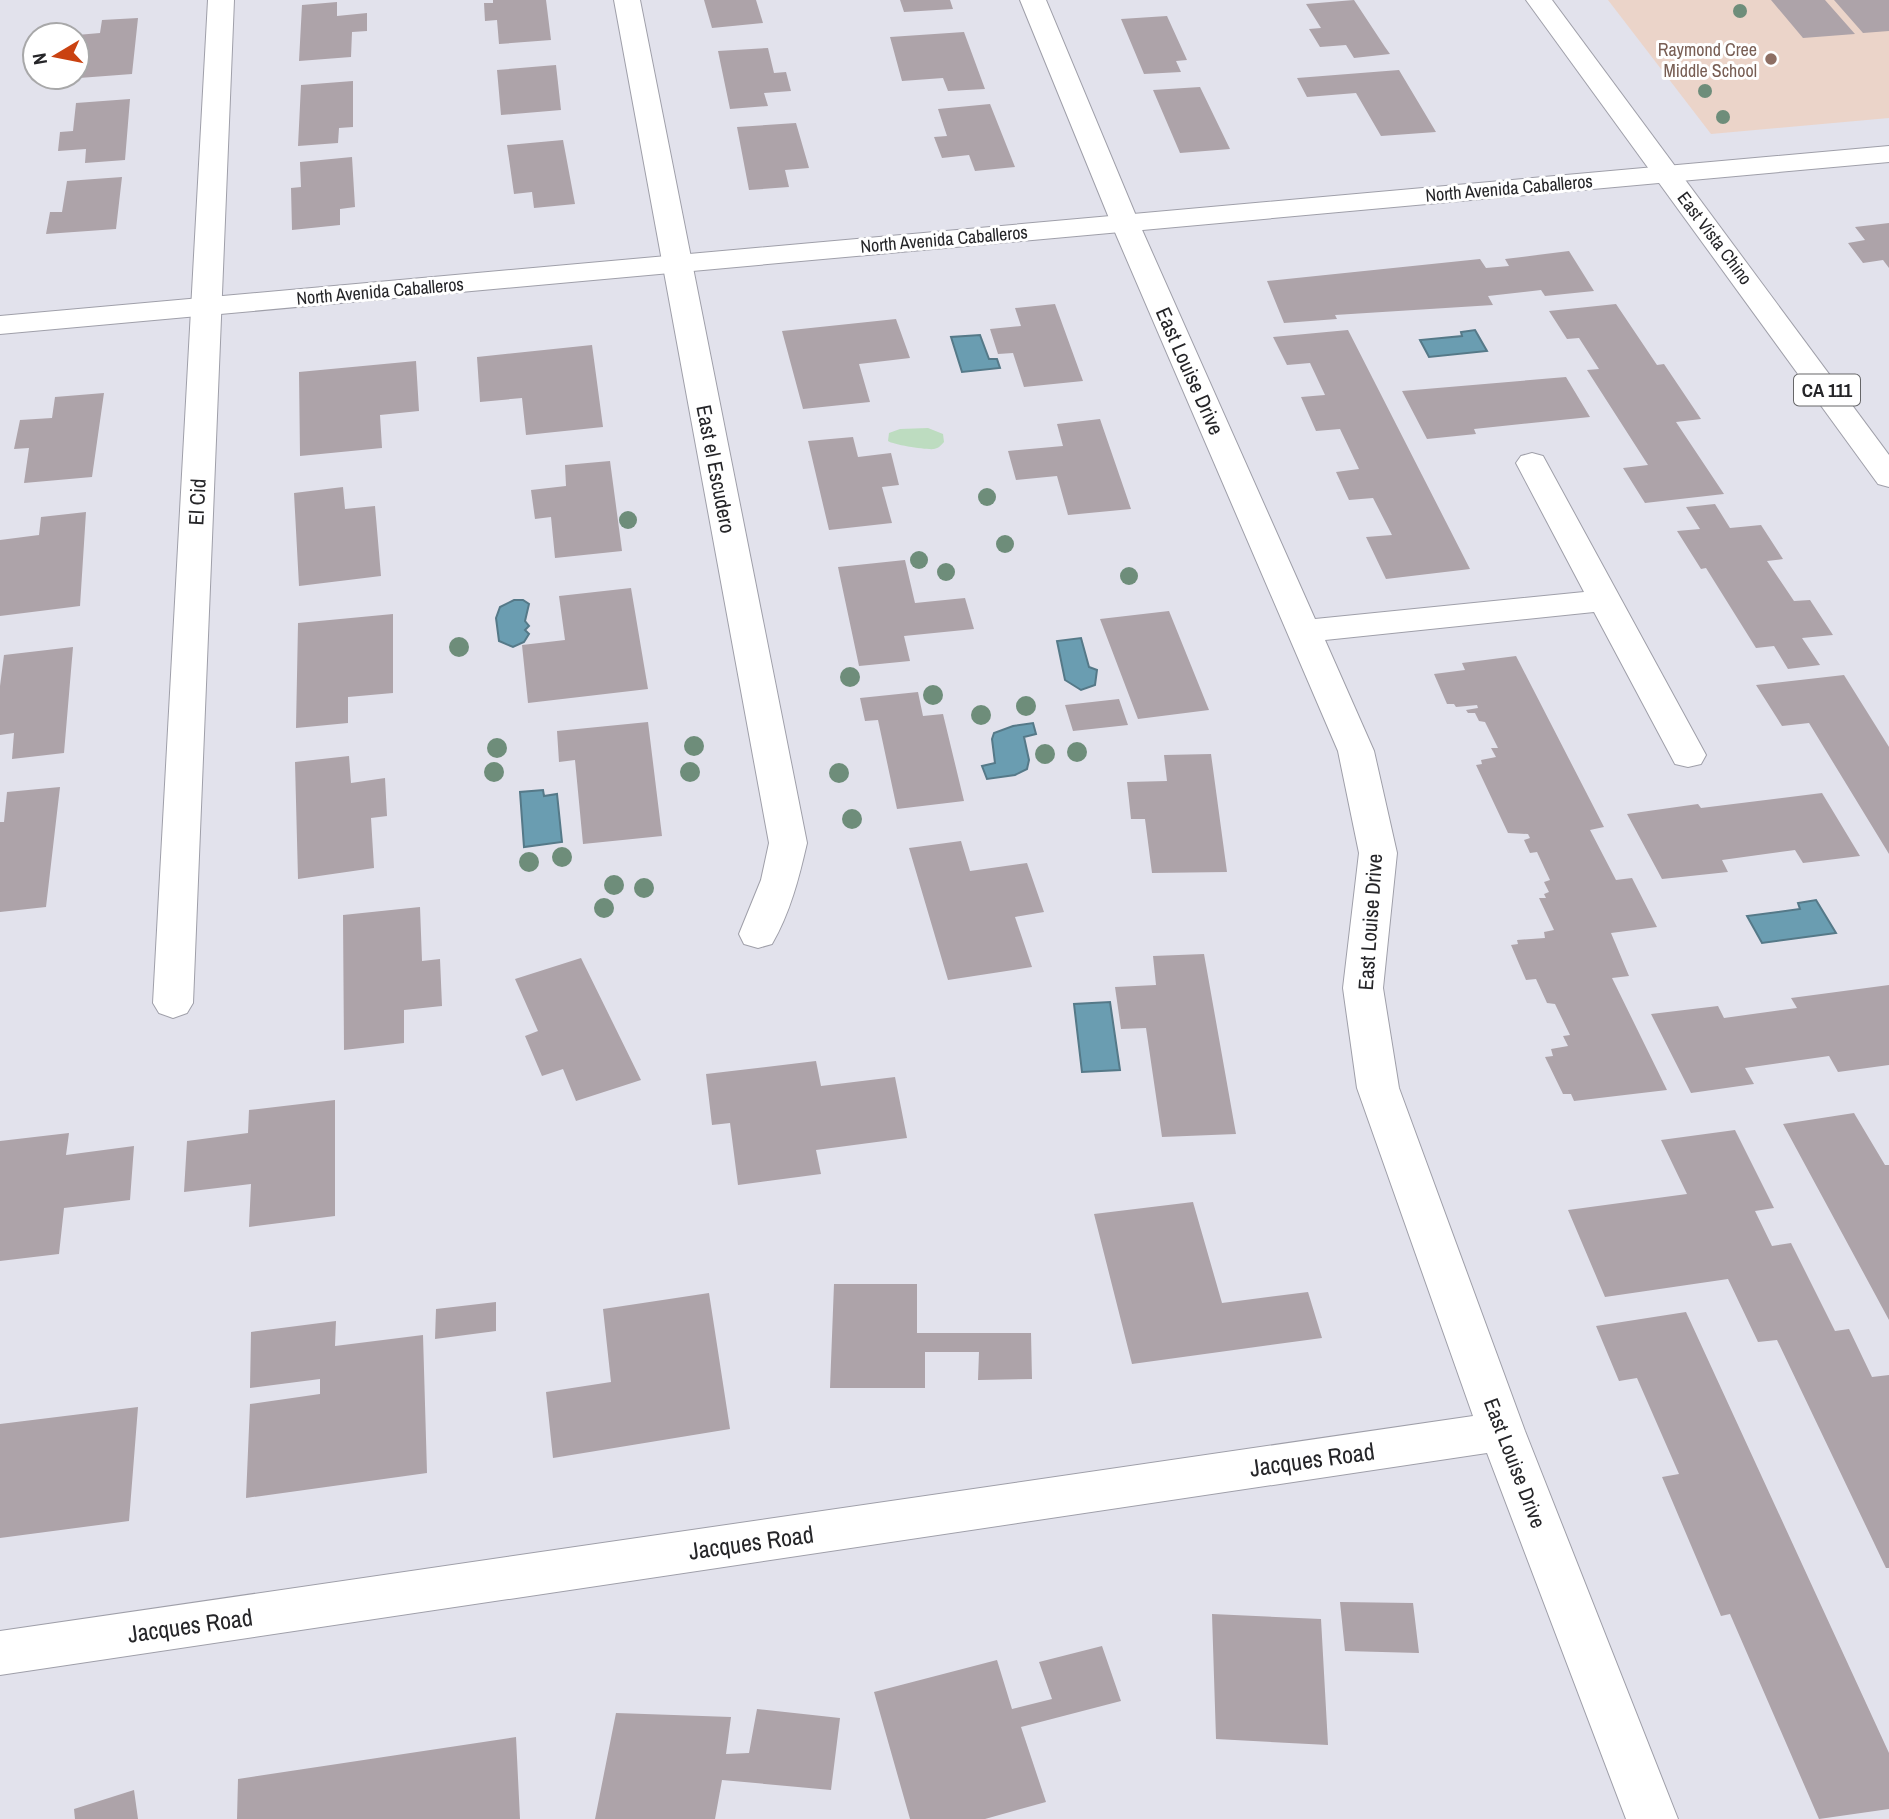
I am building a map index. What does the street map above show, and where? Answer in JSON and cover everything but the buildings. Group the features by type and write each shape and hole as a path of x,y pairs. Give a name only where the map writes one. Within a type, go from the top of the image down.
{"street":[{"name":"El Cid","path":"173,1003 221,0"},
{"name":"East el Escudero","path":"627,0 788,843 780,880 758,933"},
{"name":"East Louise Drive","path":"1033,0 1125,223 1356,751 1378,853 1363,988 1378,1088 1503,1431 1652,1819"},
{"name":"East Vista Chino","path":"1539,0 1889,477"},
{"name":"North Avenida Caballeros","path":"0,325 1889,154"},
{"path":"1532,463 1688,755"},
{"path":"1304,631 1604,600"},
{"name":"Jacques Road","path":"0,1653 1503,1431"}],"shaded area":[{"name":"Raymond Cree Middle School","path":"1608,0 1889,0 1889,118 1711,134"}],"green space":[{"path":"928,428 943,434 944,442 937,448 918,448 888,441 889,433 900,429"}],"water":[{"path":"1475,330 1487,351 1429,357 1420,340 1462,336 1461,332"},
{"path":"980,335 989,359 997,359 1000,368 962,372 951,337"},
{"path":"514,600 523,600 529,604 525,621 529,626 525,630 529,634 524,642 513,647 499,641 496,618 500,607"},
{"path":"1081,638 1089,667 1097,670 1095,685 1081,690 1065,680 1057,641"},
{"path":"1033,723 1036,734 1024,737 1029,760 1027,769 1015,775 987,779 982,766 995,763 992,739 994,733"},
{"path":"543,790 544,796 557,794 562,842 524,847 520,792"},
{"path":"1816,900 1836,933 1762,943 1747,916 1800,909 1798,903"},
{"path":"1110,1002 1120,1070 1082,1072 1074,1004"}],"place":[{"name":"Raymond Cree Middle School","path":"1771,59"}]}
